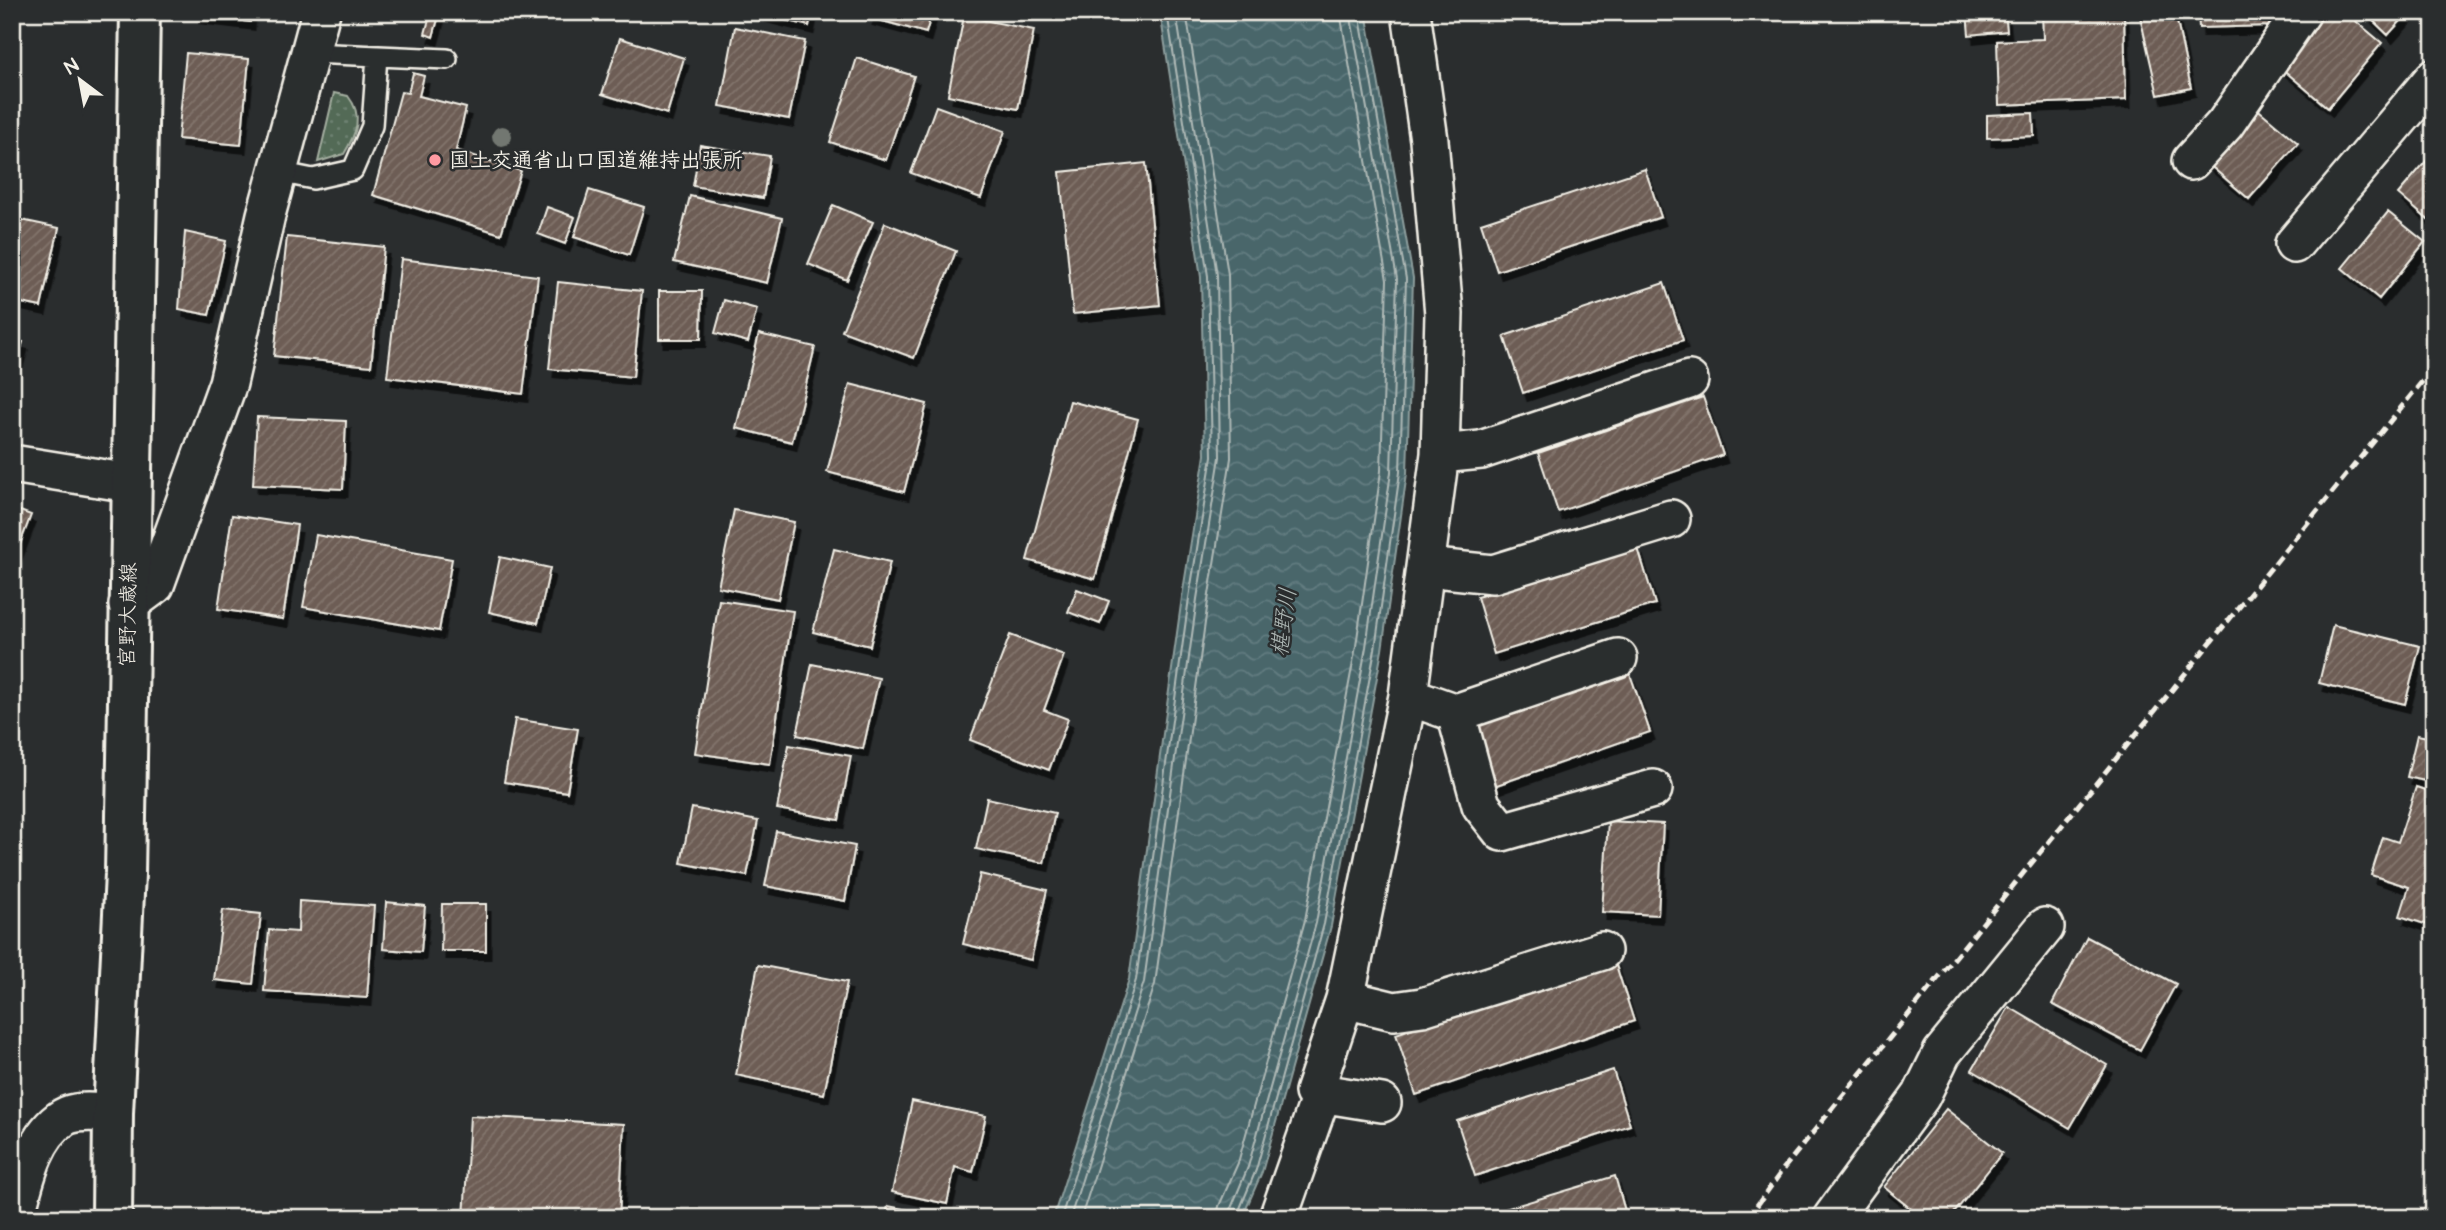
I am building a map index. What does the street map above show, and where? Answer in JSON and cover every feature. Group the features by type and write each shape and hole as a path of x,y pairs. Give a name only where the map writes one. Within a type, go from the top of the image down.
{"main road":[{"name":"宮野大歳線","path":"112,1218 113,1113 125,874 140,12"}],"street":[{"path":"128,605 155,585 228,383 278,172 321,12"},
{"path":"1382,1103 1314,1092 1345,999 1408,696 1440,454 1444,314 1429,140 1411,12"},
{"path":"2191,161 2225,124 2302,12"},
{"path":"2294,244 2434,78"},
{"path":"1440,454 1481,450 1689,380"},
{"path":"12,464 130,483"},
{"path":"1425,567 1493,574 1671,519"},
{"path":"1408,696 1456,713 1618,658"},
{"path":"1456,713 1481,805 1502,832 1653,789"},
{"path":"1832,1218 1921,1096 1942,1053 2045,927"},
{"path":"1345,999 1394,1011 1422,1007 1602,951"},
{"path":"1278,1218 1322,1093"},
{"path":"15,1218 23,1184 40,1141 65,1117 81,1112 113,1113"}],"lane":[{"path":"310,53 447,60"},
{"path":"278,172 313,179 353,170 372,126 377,56"}],"green space":[{"path":"334,93 348,96 353,103 356,125 344,154 318,162"}],"water":[{"name":"椹野川","path":"1160,12 1366,12 1413,278 1407,473 1382,650 1331,926 1262,1172 1242,1218 1053,1218 1129,979 1182,597 1205,455 1201,277"}],"building":[{"path":"195,12 251,12 250,22 195,15"},
{"path":"431,12 440,12 433,37 425,34"},
{"path":"754,12 812,12 809,26"},
{"path":"870,12 932,12 926,33 868,17"},
{"path":"1967,12 2005,12 2007,31 1969,35"},
{"path":"2042,12 2124,12 2126,100 1999,105 1997,41 2043,39"},
{"path":"2139,12 2175,12 2191,88 2158,95"},
{"path":"2198,12 2270,12 2270,26 2199,28"},
{"path":"2326,12 2345,12 2382,43 2328,108 2280,67"},
{"path":"2364,12 2409,12 2388,35"},
{"path":"964,16 1034,30 1018,109 948,95"},
{"path":"735,27 805,41 789,119 720,106"},
{"path":"620,38 684,58 667,114 602,94"},
{"path":"186,53 249,59 241,145 178,139"},
{"path":"857,58 914,76 886,160 830,142"},
{"name":"国土交通省山口国道維持出張所","path":"413,73 424,76 419,96 466,108 456,150 521,171 501,234 373,195 401,92 408,93"},
{"path":"936,106 1005,131 981,198 911,173"},
{"path":"2254,106 2298,143 2249,199 2206,162"},
{"path":"2033,113 2034,136 1987,138 1987,115"},
{"path":"700,145 770,156 763,198 693,186"},
{"path":"2434,152 2434,225 2398,194"},
{"path":"1146,163 1160,305 1073,314 1060,172"},
{"path":"1645,169 1661,217 1497,271 1481,223"},
{"path":"589,190 644,207 629,255 574,237"},
{"path":"690,196 782,218 767,283 674,262"},
{"path":"833,205 873,222 847,280 808,264"},
{"path":"547,207 575,217 565,244 538,234"},
{"path":"2388,212 2425,242 2379,299 2342,268"},
{"path":"12,218 59,228 41,307 12,301"},
{"path":"885,223 956,251 914,358 842,331"},
{"path":"185,232 226,241 209,315 179,309"},
{"path":"287,237 384,247 371,366 274,356"},
{"path":"401,259 538,276 523,394 387,377"},
{"path":"558,282 642,291 633,377 549,369"},
{"path":"1664,283 1683,340 1523,393 1504,336"},
{"path":"659,291 702,291 701,339 659,339"},
{"path":"724,300 757,309 748,342 715,333"},
{"path":"759,334 815,347 792,442 736,428"},
{"path":"12,339 23,342 12,379"},
{"path":"850,384 927,404 904,492 827,472"},
{"path":"1703,397 1723,455 1558,512 1538,453"},
{"path":"1070,401 1138,419 1095,579 1027,560"},
{"path":"257,417 346,421 343,489 253,485"},
{"path":"12,508 31,515 12,565"},
{"path":"734,510 794,522 778,599 718,587"},
{"path":"232,515 297,525 283,619 218,609"},
{"path":"316,535 452,559 439,631 303,607"},
{"path":"1638,548 1655,604 1494,654 1477,597"},
{"path":"834,549 890,562 870,646 813,632"},
{"path":"500,557 550,568 538,623 489,612"},
{"path":"1077,589 1109,601 1100,624 1068,612"},
{"path":"719,600 793,611 770,764 695,753"},
{"path":"2333,625 2420,646 2405,704 2319,683"},
{"path":"1010,635 1064,655 1044,710 1068,719 1049,770 970,740"},
{"path":"812,664 879,678 863,749 797,735"},
{"path":"1630,674 1650,732 1491,787 1471,728"},
{"path":"515,719 578,729 567,792 504,782"},
{"path":"2417,735 2434,738 2434,783 2407,777"},
{"path":"789,745 851,756 839,820 777,809"},
{"path":"2416,787 2434,793 2434,927 2400,916 2409,887 2371,875 2383,837 2398,842"},
{"path":"987,798 1055,813 1044,863 976,849"},
{"path":"692,808 758,821 747,876 681,863"},
{"path":"1608,821 1663,824 1658,915 1602,912"},
{"path":"776,831 855,846 845,901 765,886"},
{"path":"980,874 1047,890 1031,960 963,944"},
{"path":"299,901 374,906 367,998 264,991 269,930 298,932"},
{"path":"386,902 425,906 421,952 383,949"},
{"path":"442,904 486,904 486,951 441,951"},
{"path":"223,910 261,914 253,984 214,980"},
{"path":"2087,937 2176,984 2140,1050 2052,1004"},
{"path":"1614,959 1634,1021 1416,1095 1396,1034"},
{"path":"758,965 847,982 824,1094 736,1075"},
{"path":"2009,1007 2107,1065 2070,1128 1972,1070"},
{"path":"1613,1070 1630,1125 1475,1176 1457,1121"},
{"path":"912,1101 986,1116 973,1172 955,1167 947,1204 892,1192"},
{"path":"1946,1109 2002,1153 1950,1218 1922,1218 1884,1187"},
{"path":"470,1116 624,1124 619,1218 464,1218"},
{"path":"1615,1176 1627,1218 1475,1218"},
{"path":"888,1206 929,1214 928,1218 885,1218"}],"railway":[{"path":"1748,1218 1784,1168 2434,367"}],"place":[{"name":"国土交通省山口国道維持出張所","path":"435,160"}]}
